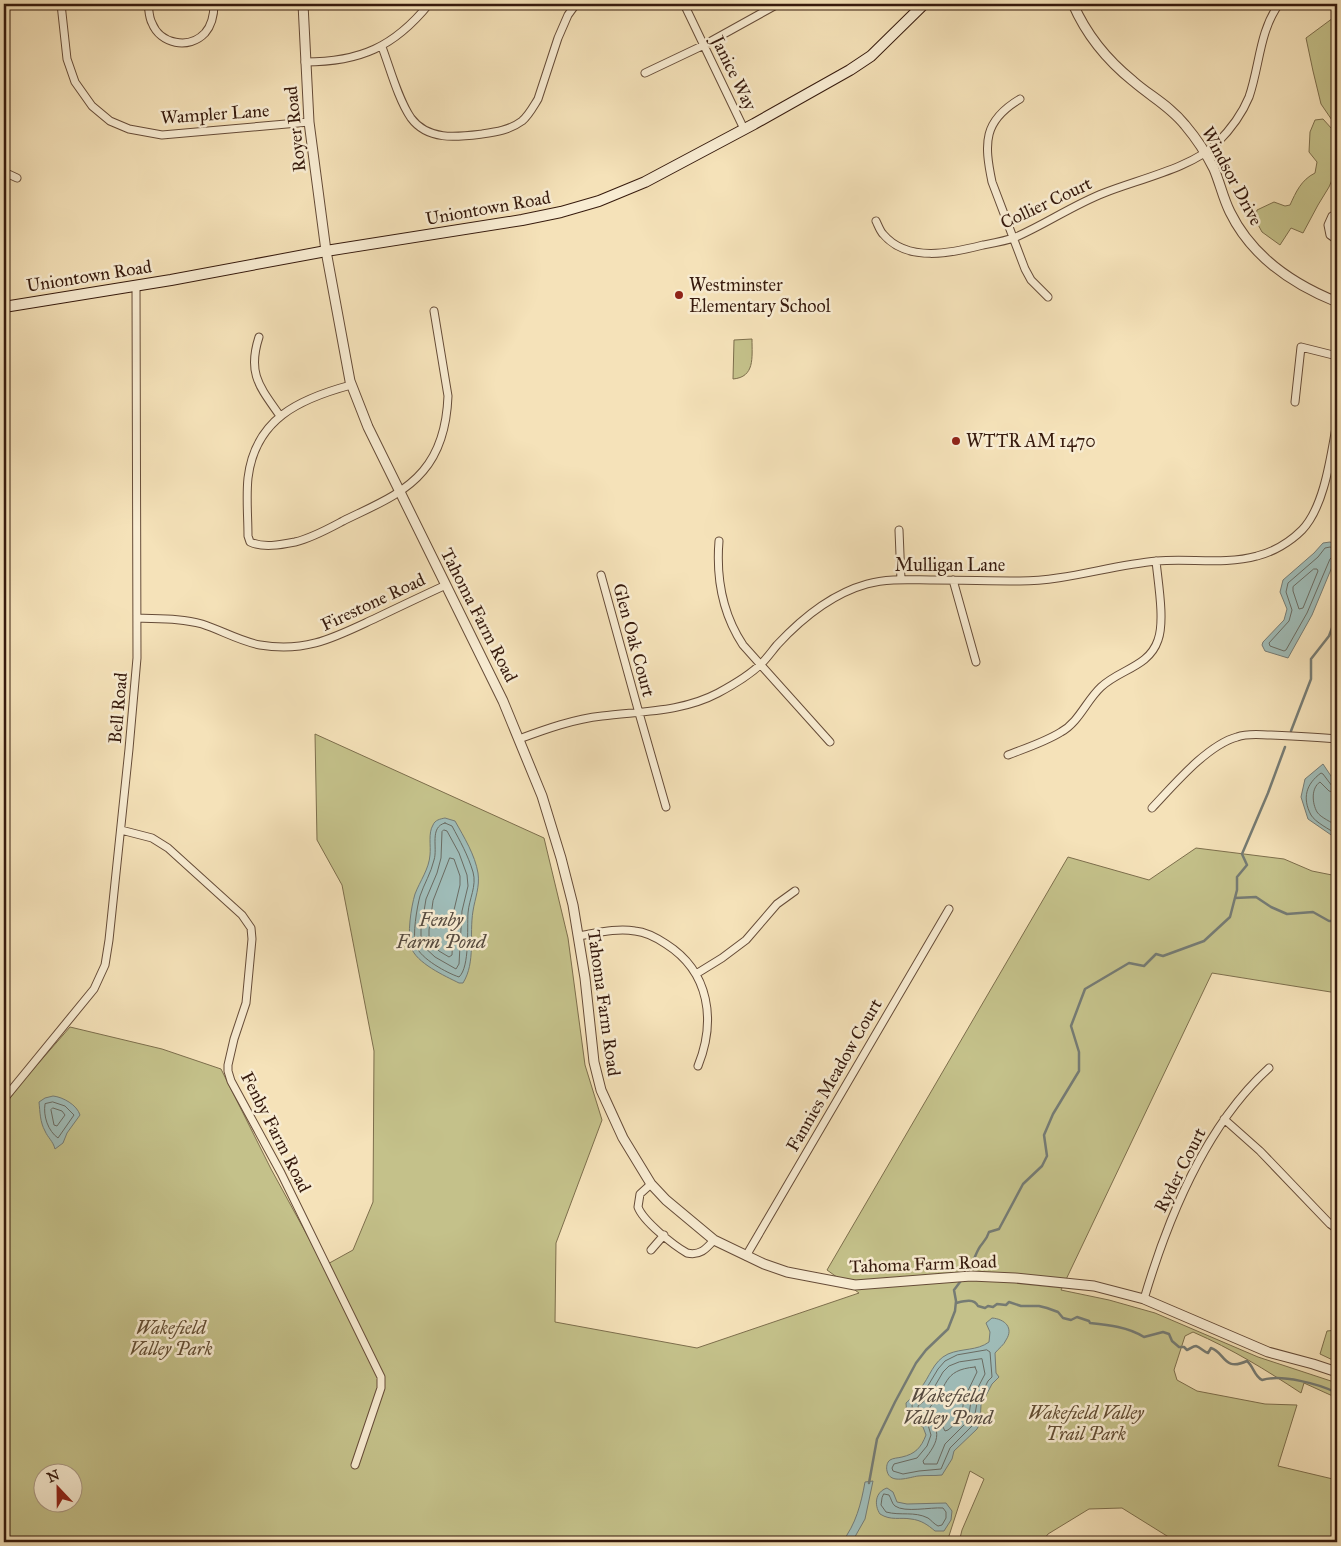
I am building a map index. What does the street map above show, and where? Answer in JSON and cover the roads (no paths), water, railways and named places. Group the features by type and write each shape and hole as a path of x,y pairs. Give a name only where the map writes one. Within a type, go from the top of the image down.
{"main road":[{"name":"Uniontown Road","path":"4,307 224,271 326,251 522,220 599,202 645,182 850,70 871,56 924,4"}],"street":[{"path":"148,4 152,23 164,39 173,43 192,41 205,33 210,26 214,14 214,4"},
{"name":"Royer Road","path":"303,4 308,122 326,251"},
{"path":"305,62 336,61 355,57 382,47 401,34 429,4"},
{"path":"382,47 405,107 420,127 438,136 451,137 500,131 521,121 531,111 538,99 563,25 576,4"},
{"name":"Janice Way","path":"684,4 744,129"},
{"path":"646,73 704,45 778,4"},
{"name":"Windsor Drive","path":"1073,4 1089,34 1102,51 1132,80 1177,115 1192,134 1214,170 1230,212 1240,229 1261,256 1296,283 1337,302"},
{"path":"1205,154 1228,132 1243,110 1252,84 1264,34 1279,4"},
{"name":"Wampler Lane","path":"64,5 66,59 74,82 92,106 110,121 129,129 162,135 308,122"},
{"path":"1020,99 1004,109 996,117 992,124 988,142 988,154 992,182 1013,238 1031,280 1048,297"},
{"name":"Collier Court","path":"876,221 883,234 895,244 905,249 923,253 962,251 1013,238 1081,202 1205,154"},
{"path":"4,172 17,178"},
{"path":"1337,213 1332,216 1328,225 1330,235 1337,240"},
{"name":"Tahoma Farm Road","path":"326,251 351,385 368,427 492,677 542,796 573,905 585,978 594,1062 601,1090 623,1138 651,1184 679,1212 714,1240 746,1256 787,1272 855,1285 971,1276 1015,1278 1094,1286 1144,1299 1268,1352 1337,1372"},
{"name":"Bell Road","path":"4,1099 94,989 101,975 109,940 137,658 136,285"},
{"path":"351,385 303,401 291,408 280,416 262,438 255,450 248,476 248,536 250,542 259,546 282,544 312,536 400,492 414,482 425,469 438,446 445,425 448,396 434,311"},
{"path":"259,337 253,358 257,378 260,387 280,416"},
{"path":"1295,402 1301,347 1337,356"},
{"name":"Mulligan Lane","path":"519,739 580,720 600,716 674,709 702,701 731,686 761,664 804,619 836,596 881,580 1021,581 1059,578 1156,561 1245,559 1273,550 1292,538 1309,521 1320,497 1337,422"},
{"path":"899,530 900,580"},
{"path":"719,541 719,576 725,609 736,634 743,645 830,742"},
{"path":"1008,755 1045,740 1066,728 1105,683 1121,673 1134,668 1152,653 1159,639 1161,622 1156,561"},
{"name":"Glen Oak Court","path":"601,575 666,807"},
{"path":"953,580 976,662"},
{"name":"Firestone Road","path":"137,618 180,619 204,625 258,645 302,646 343,634 446,585"},
{"path":"1152,808 1196,764 1215,748 1236,737 1266,735 1337,739"},
{"name":"Fenby Farm Road","path":"121,830 152,838 168,848 242,915 251,928 252,939 246,1002 234,1040 228,1071 231,1081 281,1173 381,1377 381,1388 355,1465"},
{"path":"696,974 746,940 777,904 794,891"},
{"name":"Fannies Meadow Court","path":"746,1256 949,909"},
{"path":"578,936 626,930 648,934 678,952 696,974 705,994 708,1015 704,1050 698,1066"},
{"name":"Ryder Court","path":"1144,1299 1160,1245 1211,1140 1242,1095 1269,1068"},
{"path":"1224,1119 1254,1145 1337,1229"},
{"path":"651,1184 640,1194 638,1207 643,1217 682,1251 692,1254 701,1252 714,1240"},
{"path":"651,1250 664,1235"}],"water":[{"path":"1330,542 1336,545 1337,555 1312,615 1288,658 1265,651 1262,645 1263,642 1284,620 1287,609 1280,592 1283,580 1323,543"},
{"path":"1323,764 1337,785 1337,839 1308,819 1301,797 1305,779"},
{"name":"Fenby Farm Pond","path":"445,818 455,821 472,853 478,873 478,888 472,920 471,957 463,983 446,977 425,964 414,953 410,942 409,928 412,906 429,860 431,828 436,821"},
{"path":"53,1096 69,1102 80,1115 67,1133 63,1143 55,1149 42,1124 39,1102"},
{"name":"Wakefield Valley Pond","path":"992,1318 1004,1322 1009,1328 1009,1332 1005,1342 995,1353 996,1373 999,1377 992,1384 981,1405 980,1423 977,1429 954,1451 952,1459 942,1475 901,1479 892,1478 887,1469 889,1461 914,1452 920,1447 926,1435 923,1427 907,1417 906,1403 920,1389 935,1365 943,1357 953,1352 980,1347 989,1342 990,1332 986,1323"},
{"path":"873,1481 865,1519 852,1542 842,1542 857,1514 865,1482"},
{"path":"887,1488 893,1492 897,1502 907,1504 946,1503 952,1511 951,1520 944,1531 935,1531 918,1520 892,1518 880,1514 876,1503 877,1499 880,1492"}],"waterway":[{"path":"1291,731 1311,679 1311,659 1329,636 1337,615"},
{"path":"966,1274 989,1232 999,1229 1023,1184 1042,1166 1047,1156 1044,1135 1053,1114 1079,1071 1079,1052 1071,1026 1085,989 1129,963 1144,966 1156,954 1163,956 1204,941 1230,917 1237,890 1237,877 1247,865 1242,854 1285,747"},
{"path":"1235,898 1256,897 1271,907 1287,914 1313,912 1329,921 1337,921"},
{"path":"869,1483 877,1439 916,1363 926,1350 948,1329 955,1311 954,1290 963,1278"},
{"path":"956,1303 971,1301 985,1308 988,1306 993,1307 997,1304 1006,1305 1009,1302 1021,1306 1039,1306 1058,1312 1063,1318 1071,1320 1077,1317 1090,1323 1125,1329 1144,1337 1163,1332 1169,1334 1172,1341 1179,1347 1184,1347 1187,1350 1196,1346 1208,1353 1211,1348 1216,1350 1229,1363 1239,1364 1247,1361 1262,1380 1270,1378 1290,1379 1321,1386 1337,1393"}],"place":[{"name":"Westminster Elementary School","path":"679,295"},
{"name":"WTTR AM 1470","path":"956,441"}],"park label":[{"name":"Wakefield Valley Park","path":"171,1338"},
{"name":"Wakefield Valley Trail Park","path":"1086,1424"}]}
